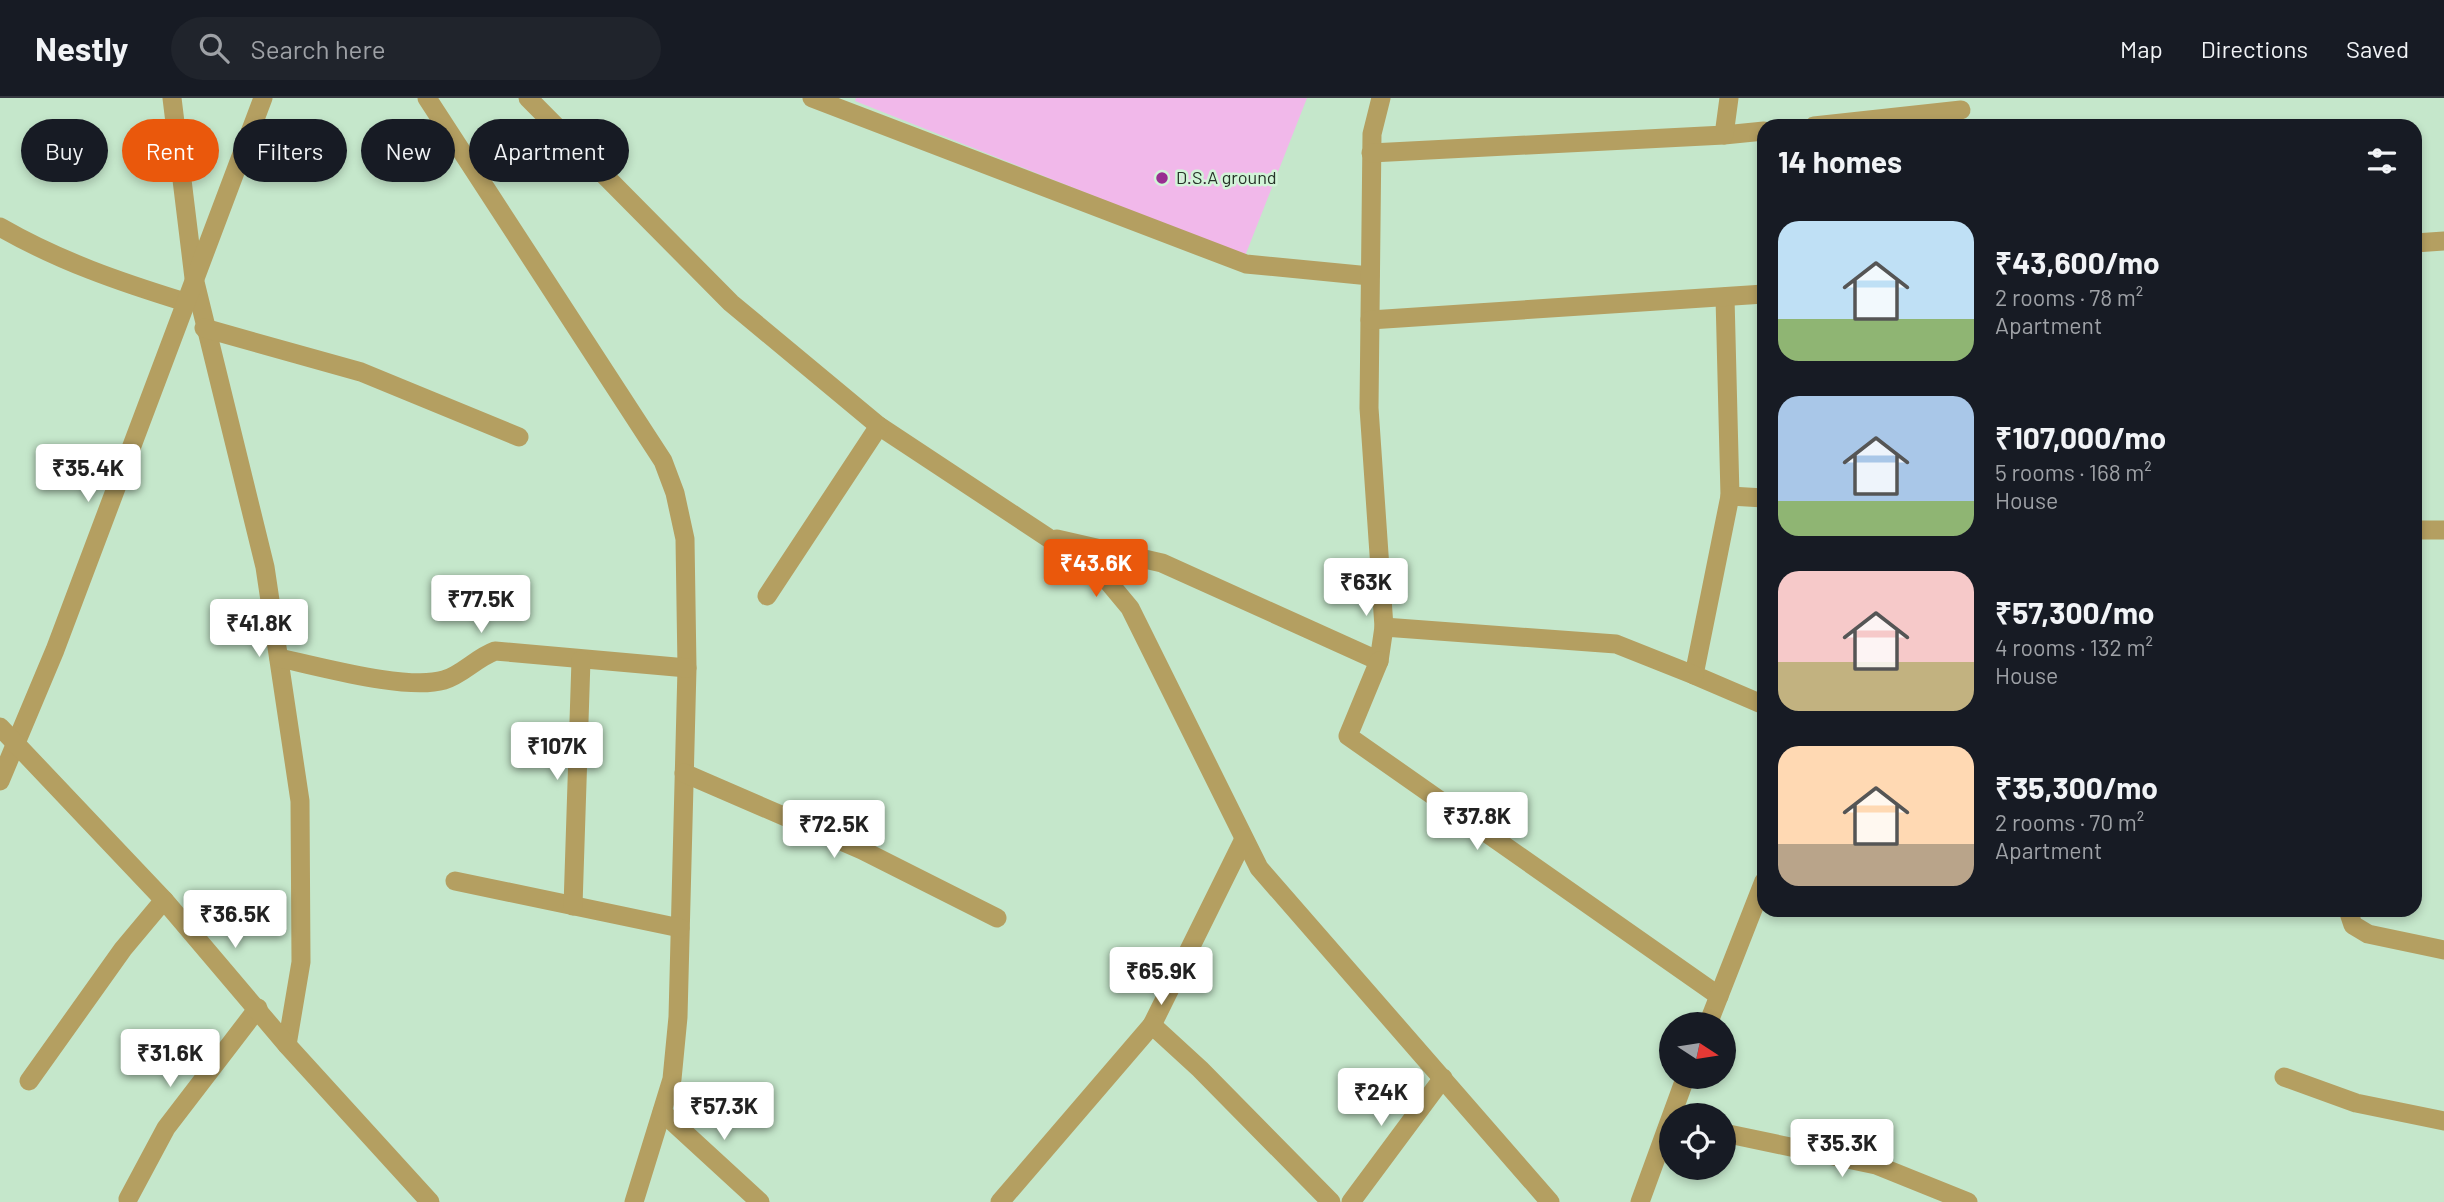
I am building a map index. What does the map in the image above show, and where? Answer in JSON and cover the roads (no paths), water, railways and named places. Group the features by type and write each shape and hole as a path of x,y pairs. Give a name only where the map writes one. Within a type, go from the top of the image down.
{"street":[{"path":"172,98 194,278 204,328 265,567 300,802 301,962 287,1045"},
{"path":"0,781 6,728 185,302 263,98"},
{"path":"428,98 663,461 675,493 685,539 687,668 677,1030 672,1079 634,1202"},
{"path":"528,98 732,303 879,426 1100,572 1130,608 1259,868 1550,1202"},
{"path":"812,98 1246,264 1370,276"},
{"path":"1381,98 1372,134 1371,153 1369,408 1384,627 1379,661 1348,736 1719,996"},
{"path":"1724,135 1729,98"},
{"path":"1883,119 1961,111"},
{"path":"1371,153 1757,132"},
{"path":"0,227 40,251 88,271 185,302"},
{"path":"2422,243 2444,241"},
{"path":"1370,320 1757,295"},
{"path":"1694,675 1730,496 1725,297"},
{"path":"204,328 361,372 519,437"},
{"path":"767,596 879,426"},
{"path":"1730,496 1757,498"},
{"path":"2422,530 2444,530"},
{"path":"1050,538 1111,549 1162,563 1379,661"},
{"path":"1384,627 1616,644 1757,702"},
{"path":"279,658 384,678 435,682 448,679 495,651 687,668"},
{"path":"573,906 581,660"},
{"path":"6,728 164,900 423,1199"},
{"path":"684,773 862,850 997,918"},
{"path":"1000,1202 1152,1025 1244,839"},
{"path":"455,881 680,928"},
{"path":"1713,1012 1757,899"},
{"path":"29,1081 123,949 164,900"},
{"path":"2350,917 2353,925 2368,934 2444,950"},
{"path":"128,1199 166,1128 258,1008"},
{"path":"1152,1025 1200,1069 1331,1202"},
{"path":"2284,1077 2356,1103 2444,1121"},
{"path":"1351,1202 1443,1078"},
{"path":"662,1112 760,1202"},
{"path":"1736,1136 1876,1165 1968,1202"},
{"path":"1640,1202 1659,1150"}],"place":[{"name":"D.S.A ground","path":"1162,178"}]}
